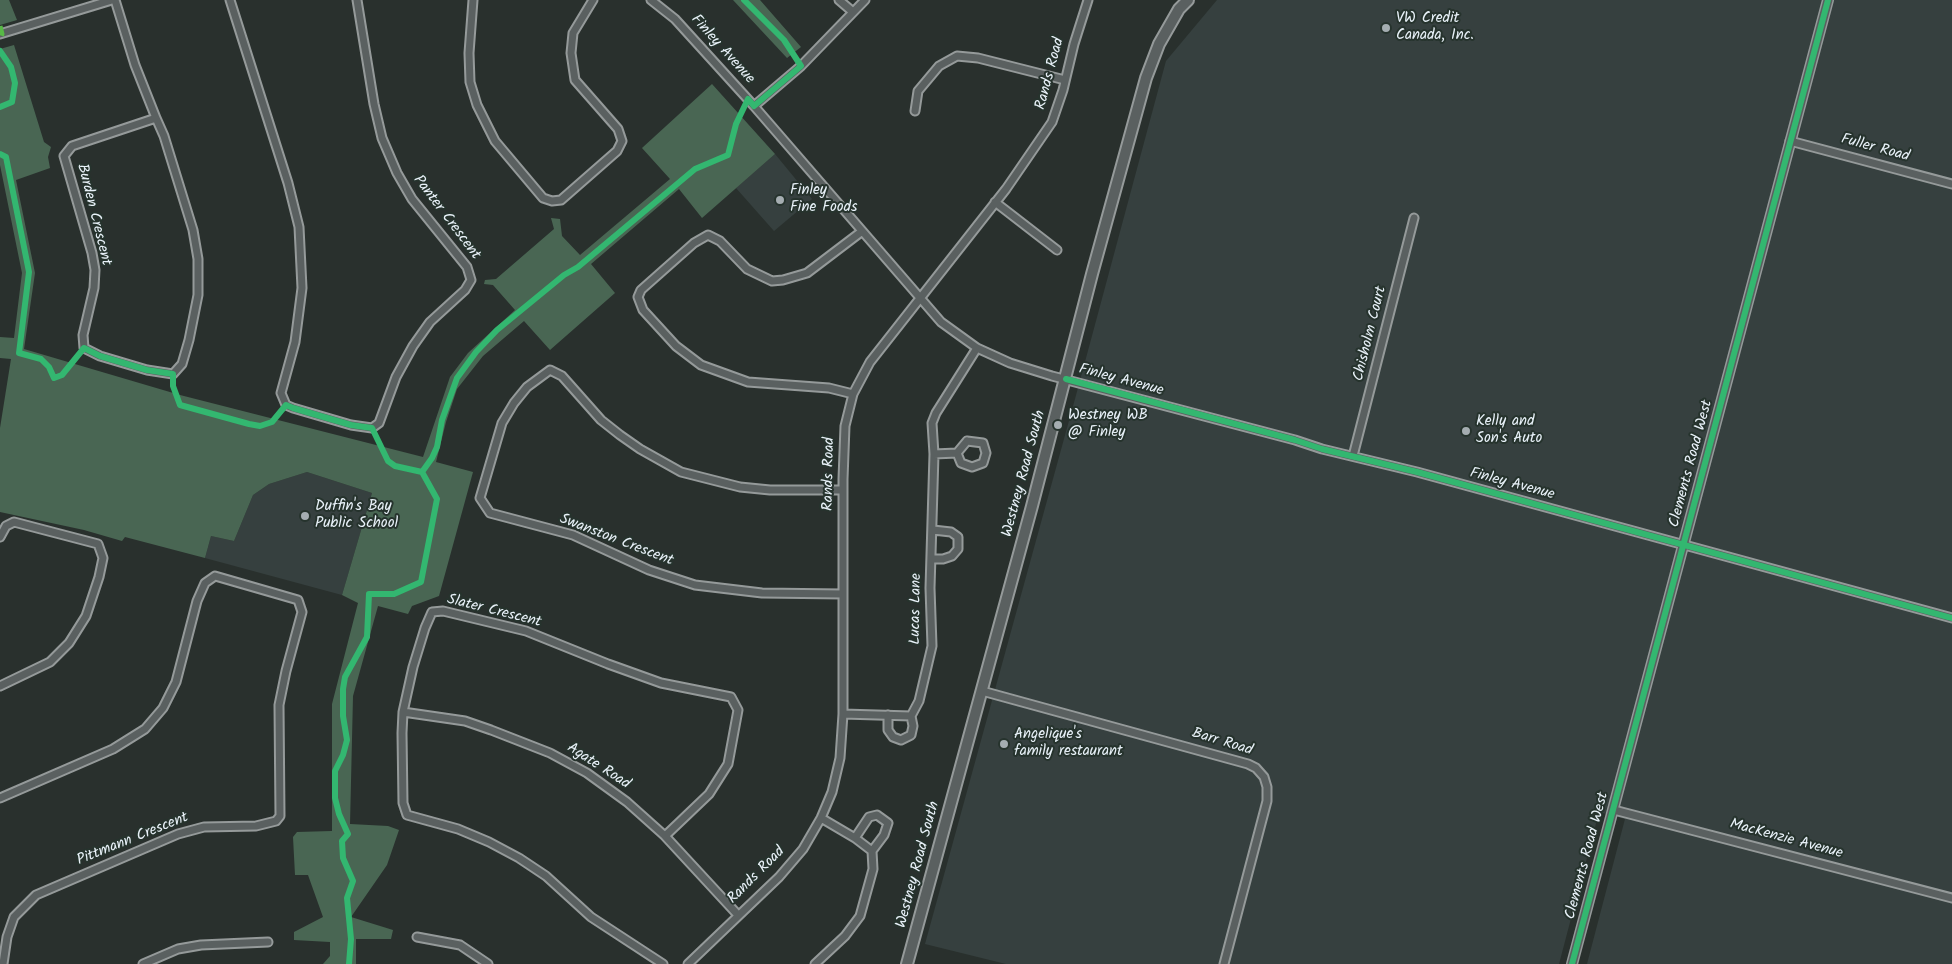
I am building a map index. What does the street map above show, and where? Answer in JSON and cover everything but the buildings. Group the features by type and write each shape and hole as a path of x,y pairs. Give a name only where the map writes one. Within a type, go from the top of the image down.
{"main road":[{"name":"Westney Road South","path":"907,964 1146,78 1159,44 1180,9 1188,0"}],"street":[{"path":"0,34 113,0"},
{"name":"Burden Crescent","path":"113,0 135,65 164,136 191,220 198,259 198,295 189,340 182,364 173,374 147,370 100,356 84,348 82,335 94,288 95,270 92,253 64,156 72,146 156,118"},
{"name":"Panter Crescent","path":"230,0 278,148 299,227 302,288 295,342 281,393 286,405 292,408 351,425 372,428 379,423 396,377 413,346 430,322 465,290 471,280 466,267 412,198 396,173 382,138 374,104 356,0"},
{"path":"473,0 469,53 470,82 477,105 495,141 543,198 552,201 561,200 617,151 622,141 618,129 575,80 571,54 573,33 593,0"},
{"name":"Finley Avenue","path":"651,0 675,19 754,106 861,232 941,322 978,348 1010,363 1066,380 1952,618"},
{"path":"839,0 853,12"},
{"path":"754,106 801,66 865,0"},
{"name":"Rands Road","path":"688,964 779,878 802,849 821,818 832,792 840,758 843,714 842,490 845,426 853,394 870,362 1039,144 1052,122 1088,0"},
{"name":"Clements Road West","path":"1572,964 1828,0"},
{"path":"915,111 918,91 939,66 957,56 978,58 1065,80"},
{"name":"Fuller Road","path":"1790,141 1952,184"},
{"path":"995,202 1057,250"},
{"name":"Chisholm Court","path":"1353,456 1414,218"},
{"path":"853,394 829,388 748,382 701,365 676,346 642,310 638,296 641,290 694,242 708,235 720,241 747,270 772,281 807,273 861,232"},
{"name":"Lucas Lane","path":"888,715 888,730 893,737 902,740 911,735 913,726 911,716 918,701 932,646 934,454 932,423 936,413 978,348"},
{"name":"Swanston Crescent","path":"842,490 740,488 681,472 640,449 620,435 601,420 562,376 550,370 527,387 514,403 502,423 480,498 490,513 573,536 649,570 695,585 762,593 843,594"},
{"path":"934,454 956,453 967,441 983,443 986,453 983,463 972,467 961,463 956,453"},
{"path":"0,537 6,526 14,522 98,544 103,558 99,577 86,616 69,643 50,662 0,686"},
{"name":"Lucas Lane","path":"932,559 943,559 952,556 958,549 958,537 951,532 933,530"},
{"name":"Pittmann Crescent","path":"0,798 113,749 146,729 163,708 176,682 197,601 205,583 215,576 298,600 302,612 279,705 280,816 276,821 256,826 204,827 178,834 36,895 14,917 6,936 3,964"},
{"name":"Slater Crescent","path":"662,964 591,917 546,876 519,858 489,842 458,829 407,815 403,804 403,712 413,667 432,612 442,611 526,631 608,664 661,682 731,697 738,710 728,764 709,794 665,836"},
{"name":"Barr Road","path":"982,691 1248,764 1264,777 1267,787 1267,801 1224,964"},
{"name":"Agate Road","path":"403,712 465,722 517,738 587,773 619,796 665,836 738,915"},
{"path":"843,714 911,716"},
{"name":"MacKenzie Avenue","path":"1614,810 1952,898"},
{"path":"816,964 845,936 860,916 873,868 872,851 884,835 888,823 877,815 869,817 855,838"},
{"path":"821,818 855,838 872,851"},
{"path":"417,937 460,945 488,964"},
{"path":"143,964 178,948 268,942"}],"shaded area":[{"path":"1217,0 1952,0 1952,964 1587,964 1625,819 1599,812 1559,964 1006,964 925,944 1166,61"},
{"path":"775,154 812,199 774,231 736,188"},
{"name":"Duffin's Bay Public School","path":"307,472 372,493 342,595 205,558 211,536 234,541 253,495 269,484"}],"green space":[{"path":"0,0 9,0 17,20 0,25"},
{"path":"733,0 760,0 801,47 787,58"},
{"path":"14,45 44,142 51,147 48,157 50,168 16,180 35,273 24,349 180,395 423,457 450,377 468,353 515,310 493,285 484,284 485,280 496,279 554,229 551,218 560,219 562,236 580,255 670,179 642,148 712,84 775,154 702,218 679,189 591,264 615,293 550,350 524,321 483,356 457,389 436,462 473,472 439,596 412,606 408,614 378,606 353,696 350,824 388,826 399,830 387,865 351,917 393,930 391,939 356,939 356,964 323,964 330,956 330,942 294,940 294,932 323,917 308,875 295,875 293,837 297,832 332,831 332,704 358,603 342,595 372,493 307,472 269,484 253,495 234,541 211,536 205,558 125,537 122,541 84,530 0,512 0,428 11,359 0,358 0,337 14,338 22,273 0,165 0,49"}],"marked path":[{"path":"0,26 2,34 0,40"}],"cycle path":[{"path":"422,472 437,447 442,420 457,378 476,352 497,330 564,275 578,267 695,169 728,155 736,124 748,99 754,106 801,66 784,40 744,0"},
{"path":"1572,964 1828,0"},
{"path":"0,51 11,67 15,83 12,102 0,107"},
{"path":"0,154 6,157 29,272 19,353 41,359 49,367 54,378 62,375 84,348 100,356 147,370 173,374 173,386 180,405 249,424 260,426 272,422 286,405 351,425 372,428 388,461 395,466 422,472"},
{"path":"1066,379 1295,440 1322,449 1417,472 1952,618"},
{"path":"349,964 351,939 347,898 353,881 343,858 342,841 348,834 339,814 335,798 335,771 343,755 347,740 343,716 343,689 345,677 367,637 369,594 394,594 421,582 437,499 422,472"}],"place":[{"name":"VW Credit Canada, Inc.","path":"1386,28"},
{"name":"Finley Fine Foods","path":"780,200"},
{"name":"Westney WB @ Finley","path":"1058,425"},
{"name":"Kelly and Son's Auto","path":"1466,431"},
{"name":"Duffin's Bay Public School","path":"305,516"},
{"name":"Angelique's family restaurant","path":"1004,744"}]}
